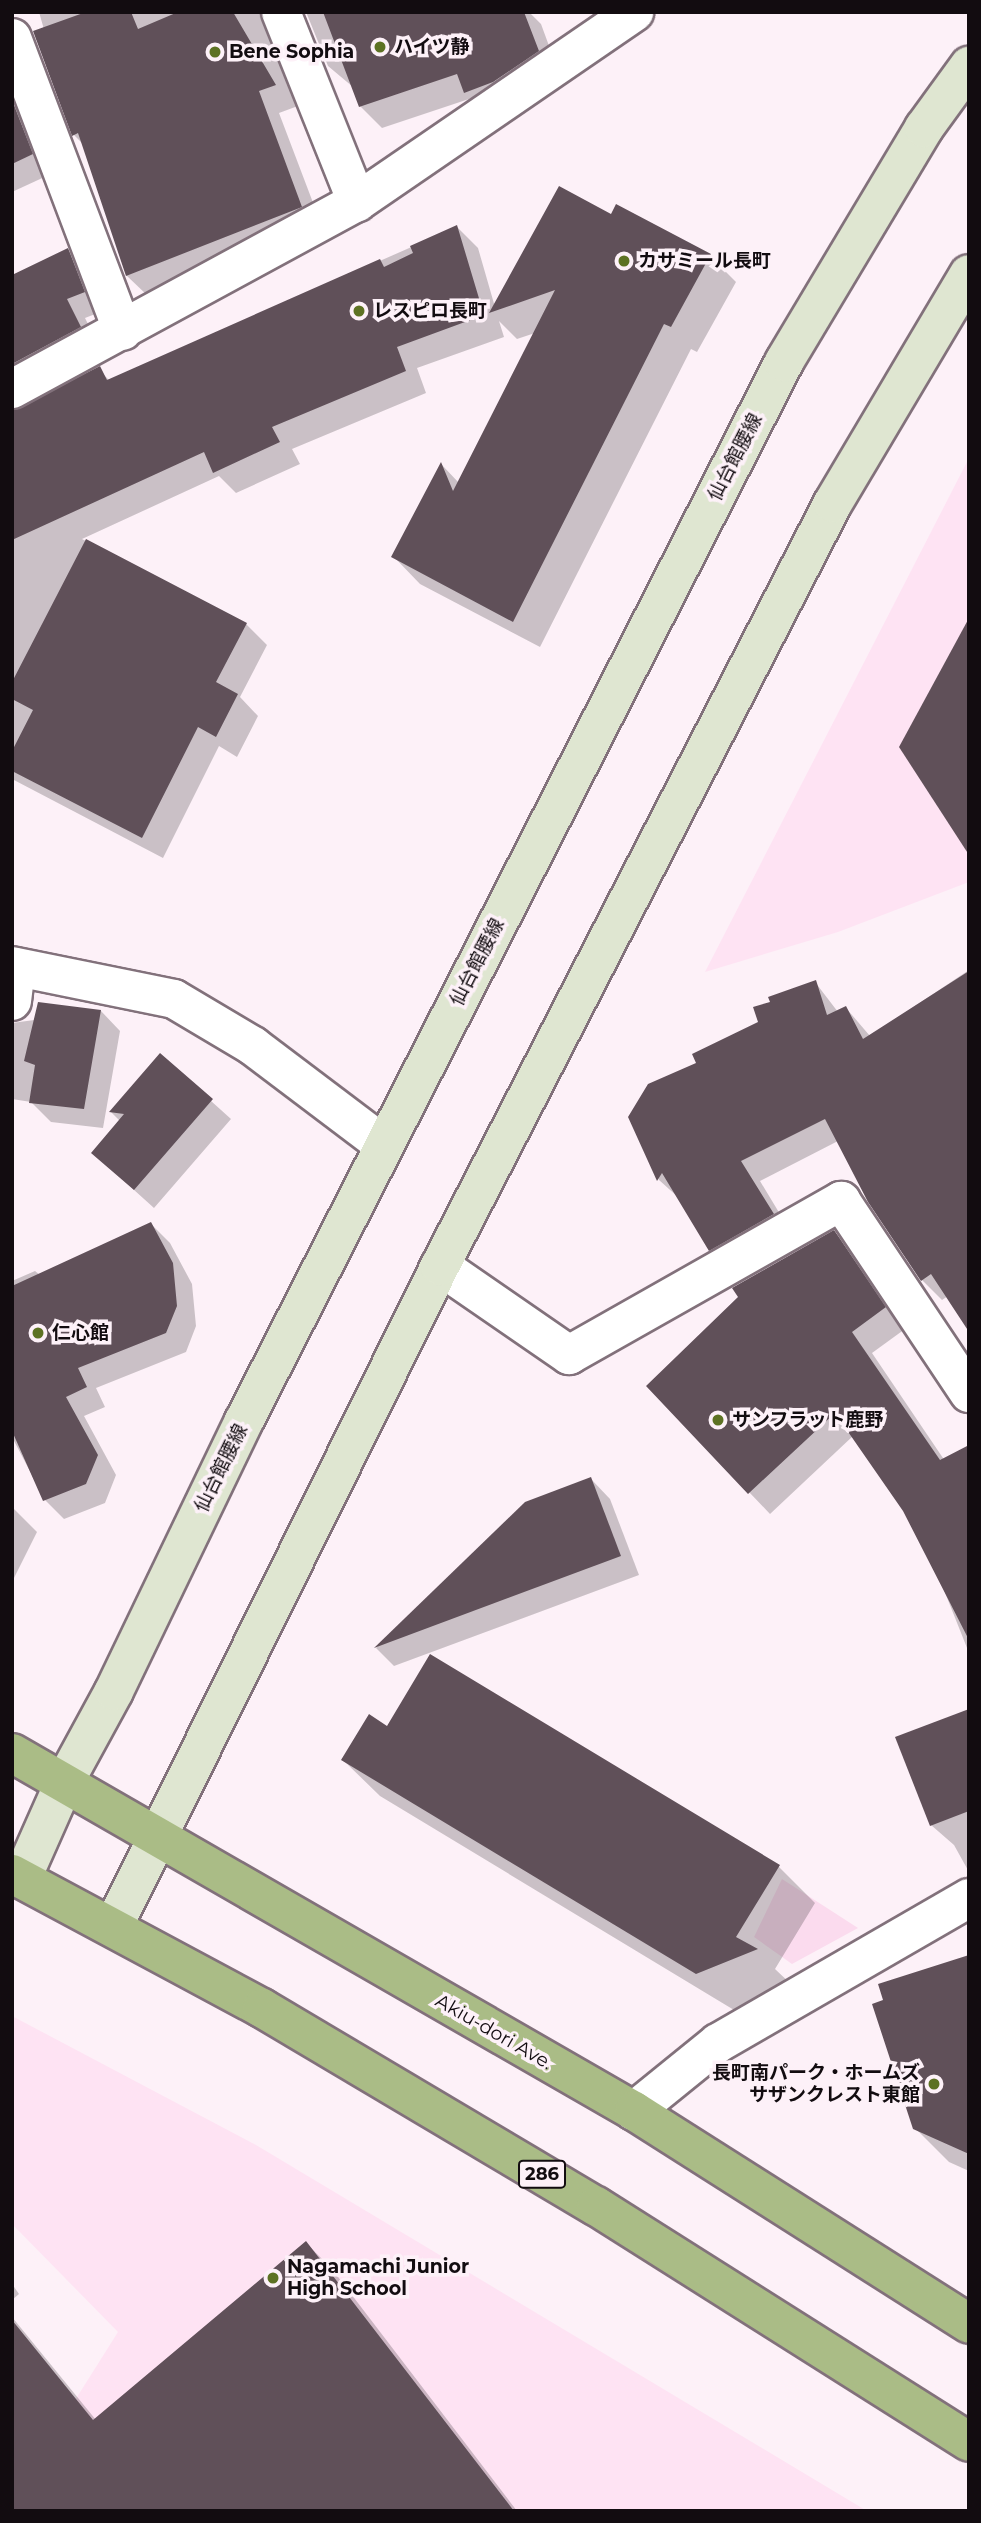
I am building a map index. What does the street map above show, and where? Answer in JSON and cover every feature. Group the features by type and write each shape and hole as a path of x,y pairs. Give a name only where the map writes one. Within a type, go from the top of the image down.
{"highway":[{"name":"Akiu-dori Ave.","path":"12,1753 65,1781 634,2111 969,2324"},
{"name":"286","path":"17,1876 262,2008 584,2199 969,2442"}],"main road":[{"name":"仙台館腰線","path":"17,1876 114,1691 250,1409 784,362 924,128 969,66"},
{"path":"113,1927 440,1266 833,503 969,274"}],"street":[{"path":"281,12 357,202"},
{"path":"12,390 357,202 590,27 634,12"},
{"path":"12,38 123,331"},
{"path":"14,978 174,999 253,1046 384,1145"},
{"path":"440,1266 569,1355 841,1201 969,1393"},
{"path":"634,2111 718,2043 969,1898"}],"shaded area":[{"path":"969,458 969,882 838,932 705,972"},
{"path":"782,1879 858,1928 792,1964 754,1937"},
{"name":"Nagamachi Junior High School","path":"12,2016 256,2145 867,2511 12,2511 43,2451 118,2332 12,2224"}],"building":[{"path":"86,12 131,12 138,29 178,12 233,12 276,85 259,91 302,207 126,276 78,133 72,136 33,31"},
{"path":"323,12 524,12 539,51 493,82 464,93 457,74 359,107"},
{"path":"12,100 33,154 12,164"},
{"path":"559,186 611,214 616,204 711,254 671,327 664,324 513,622 391,557 441,462 453,491 555,290 489,313"},
{"path":"457,225 484,315 397,347 406,371 272,427 280,442 213,473 204,452 12,540 12,411 100,366 107,380 380,259 384,267 413,253 410,246"},
{"path":"68,248 85,292 67,299 81,327 12,364 12,275"},
{"path":"86,539 247,623 216,682 238,694 216,737 198,727 142,838 12,771 12,751 33,710 12,699 12,682"},
{"path":"969,618 969,855 899,747"},
{"path":"969,971 969,1332 931,1274 921,1281 868,1202 825,1119 741,1161 774,1214 709,1251 662,1173 657,1181 628,1117 648,1084 696,1063 692,1054 758,1022 753,1007 770,1002 768,997 816,980 827,1015 846,1006 863,1039"},
{"path":"38,1002 101,1010 84,1109 29,1103 35,1065 24,1061"},
{"path":"160,1053 213,1099 134,1190 91,1153 124,1114 109,1112"},
{"path":"151,1222 173,1263 177,1306 166,1333 78,1368 87,1387 66,1397 98,1455 86,1484 43,1501 12,1431 12,1286"},
{"path":"834,1230 886,1307 852,1332 940,1460 969,1445 969,1640 903,1511 835,1413 748,1494 646,1386 738,1297 732,1288"},
{"path":"591,1477 621,1556 374,1648 525,1502"},
{"path":"430,1654 780,1865 736,1937 758,1949 696,1974 341,1760 369,1714 387,1726"},
{"path":"969,1709 969,1811 930,1826 895,1737"},
{"name":"長町南パーク・ホームズ サザンクレスト東館","path":"969,1955 969,2154 913,2129 872,2004 883,2000 878,1984"},
{"path":"306,2241 514,2511 12,2511 12,2320 93,2420"}],"place":[{"name":"ハイツ静","path":"380,47"},
{"name":"Bene Sophia","path":"215,52"},
{"name":"カサミール長町","path":"624,261"},
{"name":"レスピロ長町","path":"359,311"},
{"name":"仁心館","path":"38,1333"},
{"name":"サンフラット鹿野","path":"718,1420"},
{"name":"長町南パーク・ホームズ サザンクレスト東館","path":"934,2084"},
{"name":"Nagamachi Junior High School","path":"273,2278"}]}
